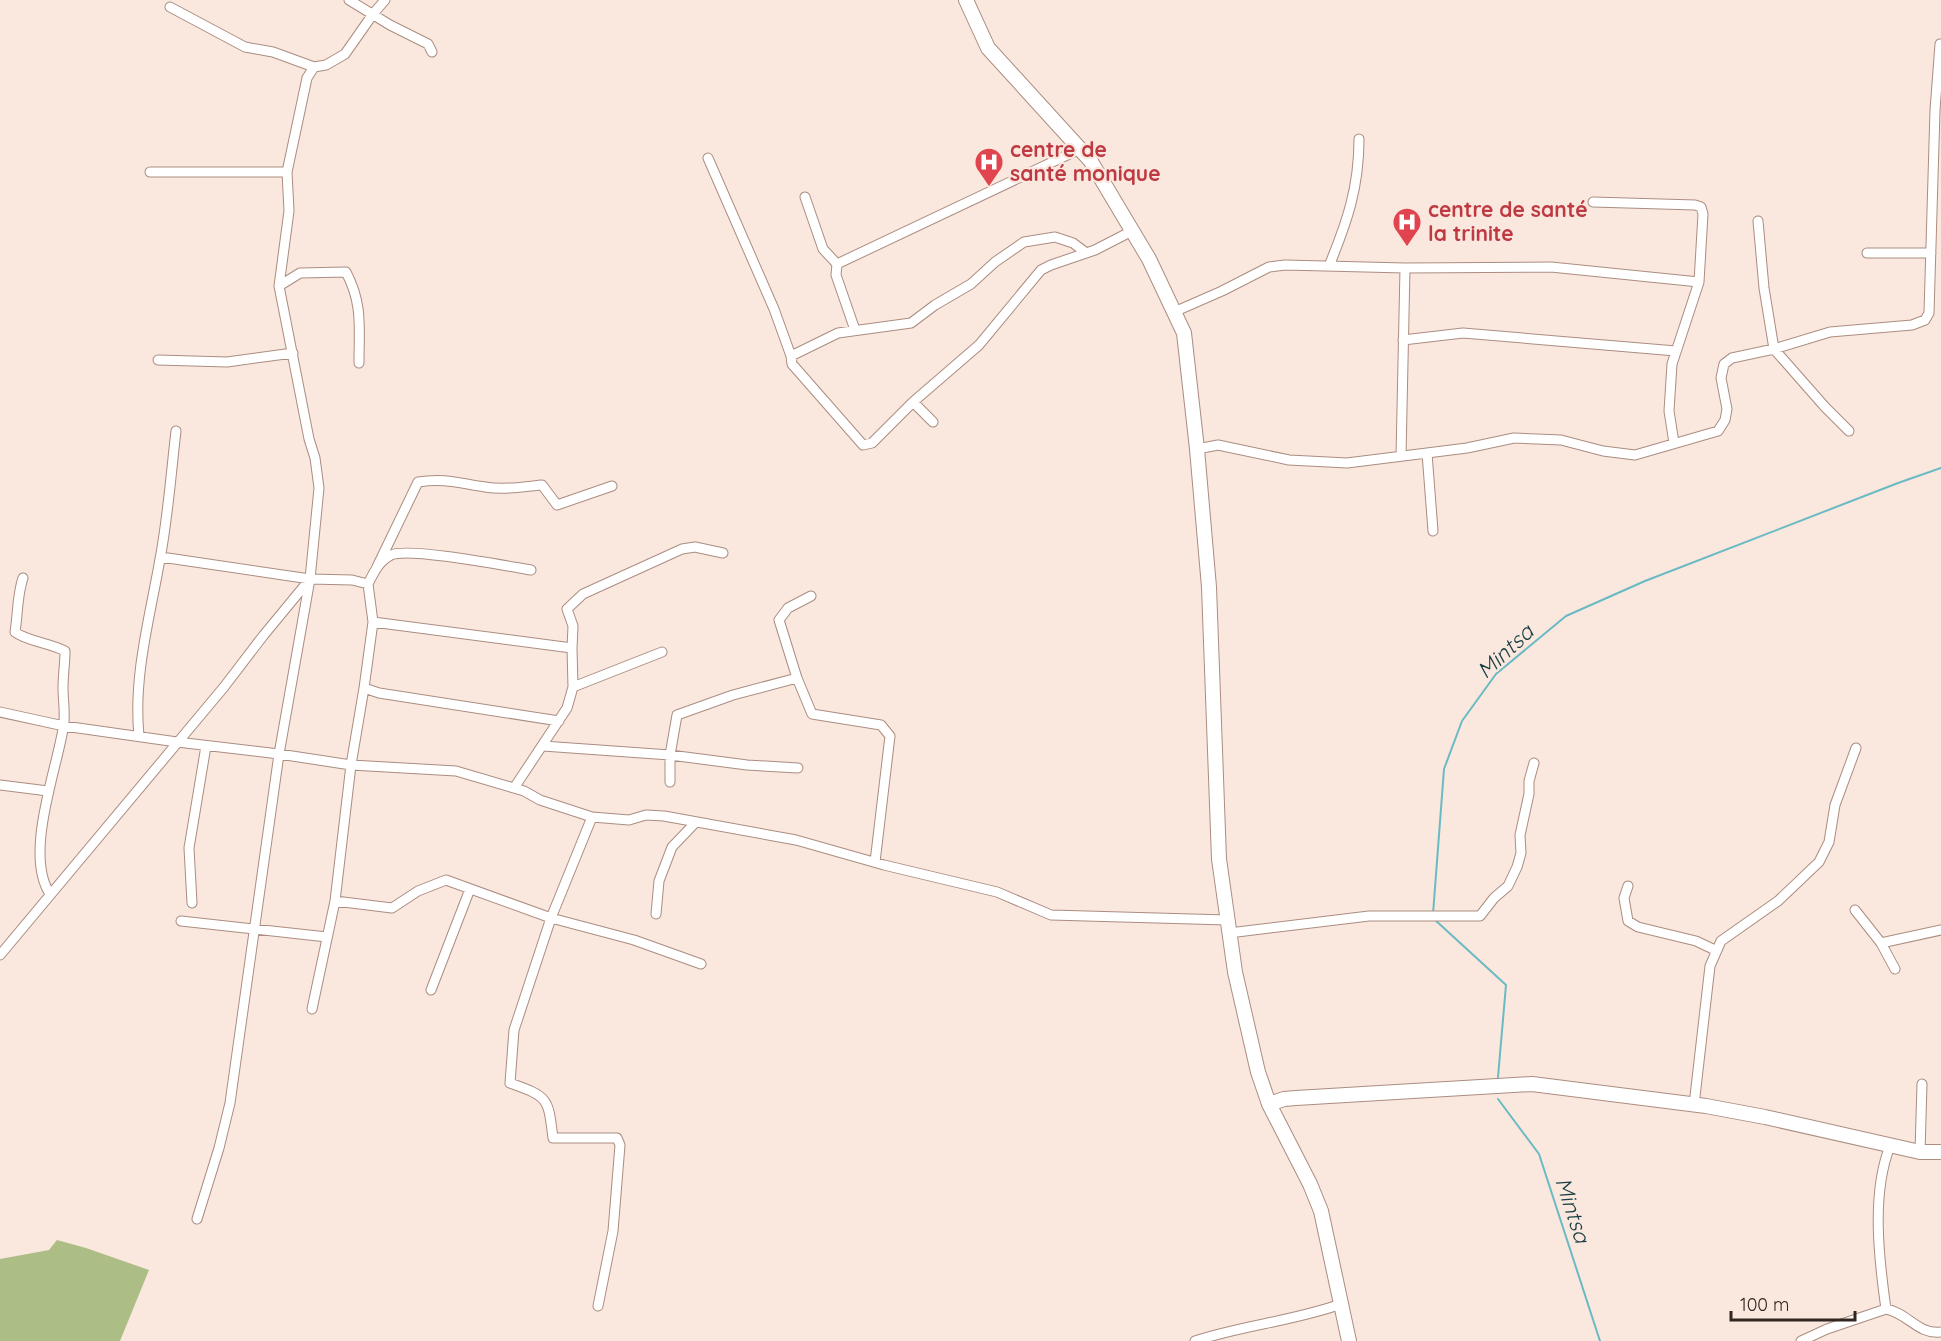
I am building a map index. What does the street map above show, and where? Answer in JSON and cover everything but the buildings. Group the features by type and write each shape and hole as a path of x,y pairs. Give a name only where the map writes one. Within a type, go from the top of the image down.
{"main road":[{"path":"966,0 988,48 1090,160 1149,259 1184,333 1209,587 1219,859 1235,972 1258,1072 1269,1104 1310,1184 1321,1211 1349,1341"},
{"path":"1269,1104 1296,1098 1532,1084 1694,1105 1765,1117 1920,1152 1941,1152"}],"street":[{"path":"349,0 390,25 428,44 432,52"},
{"path":"170,7 245,46 273,52 314,67 326,65 345,54 385,0"},
{"path":"1197,449 1218,445 1289,460 1347,464 1467,448 1514,438 1561,440 1603,451 1635,455 1718,431 1725,420 1727,409 1721,378 1724,364 1732,358 1830,332 1912,325 1925,320 1929,313 1940,44"},
{"path":"197,1219 219,1148 230,1102 279,754 310,579 319,488 315,458 309,439 279,286 289,211 287,172 307,78 314,67"},
{"path":"1329,266 1349,217 1359,163 1359,139"},
{"path":"837,264 1080,149"},
{"path":"708,158 774,309 792,364 863,445 872,443 913,402 979,345 1041,270 1095,250 1132,231"},
{"path":"150,172 287,172"},
{"path":"805,197 823,249 837,264 836,275 855,330"},
{"path":"1593,202 1701,207 1703,214 1699,282 1672,364 1669,411 1674,443"},
{"path":"1758,222 1764,288 1774,348 1849,431"},
{"path":"791,356 838,333 911,323 971,284 995,262 1024,242 1055,237 1072,243 1085,252"},
{"path":"1867,253 1931,253"},
{"path":"1174,312 1269,267 1551,267 1699,282"},
{"path":"1401,456 1405,268"},
{"path":"279,286 300,273 346,272 354,287 359,308 359,363"},
{"path":"1403,340 1463,333 1676,351"},
{"path":"158,360 227,362 293,353"},
{"path":"913,402 933,422"},
{"path":"139,736 137,714 144,639 161,557 176,431"},
{"path":"1427,453 1434,531"},
{"path":"312,1009 335,901 351,765 373,622 368,584 418,482 439,479 486,487 543,486 557,505 612,486"},
{"path":"514,788 567,708 573,687 573,626 567,609 583,594 682,549 695,547 723,553"},
{"path":"377,567 394,554 414,554 531,570"},
{"path":"161,557 310,579 352,580 368,584"},
{"path":"23,578 18,593 20,601 15,632 21,638 51,644 65,651 64,726 48,790 39,861 42,879 50,894"},
{"path":"0,955 310,579"},
{"path":"811,596 788,608 779,620 797,678 812,714 881,725 890,736 875,862"},
{"path":"373,622 572,648"},
{"path":"573,687 662,652"},
{"path":"670,782 670,755 677,715 733,695 797,678"},
{"path":"364,688 425,701 559,721"},
{"path":"0,712 64,726 351,765 456,771 514,788 540,800 592,817 629,820 646,815 664,816 796,840 997,892 1051,915 1228,927 1369,916 1480,916 1494,898 1508,886 1521,853 1521,835 1534,763"},
{"path":"192,903 189,848 206,746"},
{"path":"543,746 670,755 747,765 798,768"},
{"path":"1694,1105 1710,966 1716,950 1721,941 1778,901 1819,862 1829,842 1835,805 1856,748"},
{"path":"0,785 48,790"},
{"path":"592,817 551,918 514,1030 510,1083 536,1092 549,1106 553,1138 617,1138 620,1145 613,1231 598,1306"},
{"path":"656,914 659,881 672,847 696,822"},
{"path":"335,901 392,908 418,891 446,880 551,918 634,940 701,964"},
{"path":"1628,886 1624,898 1628,921 1638,927 1696,941 1716,950"},
{"path":"431,990 470,889"},
{"path":"1855,910 1881,943 1895,969"},
{"path":"181,921 327,937"},
{"path":"1881,943 1941,930"},
{"path":"1920,1152 1922,1084"},
{"path":"1886,1309 1879,1227 1880,1197 1890,1146"},
{"path":"1195,1341 1225,1331 1317,1313 1341,1304"},
{"path":"1801,1341 1827,1329 1886,1309 1902,1314 1918,1328 1932,1333 1941,1332"}],"green space":[{"path":"57,1240 149,1270 120,1341 0,1341 0,1259 49,1250"}],"waterway":[{"name":"Mintsa","path":"1433,914 1444,769 1462,721 1496,674 1566,616 1645,581 1941,468"},
{"name":"Mintsa","path":"1434,919 1506,985 1498,1077"},
{"name":"Mintsa","path":"1498,1099 1539,1154 1600,1341"}],"place":[{"name":"centre de santé monique","path":"989,188"},
{"name":"centre de santé la trinite","path":"1407,248"}]}
